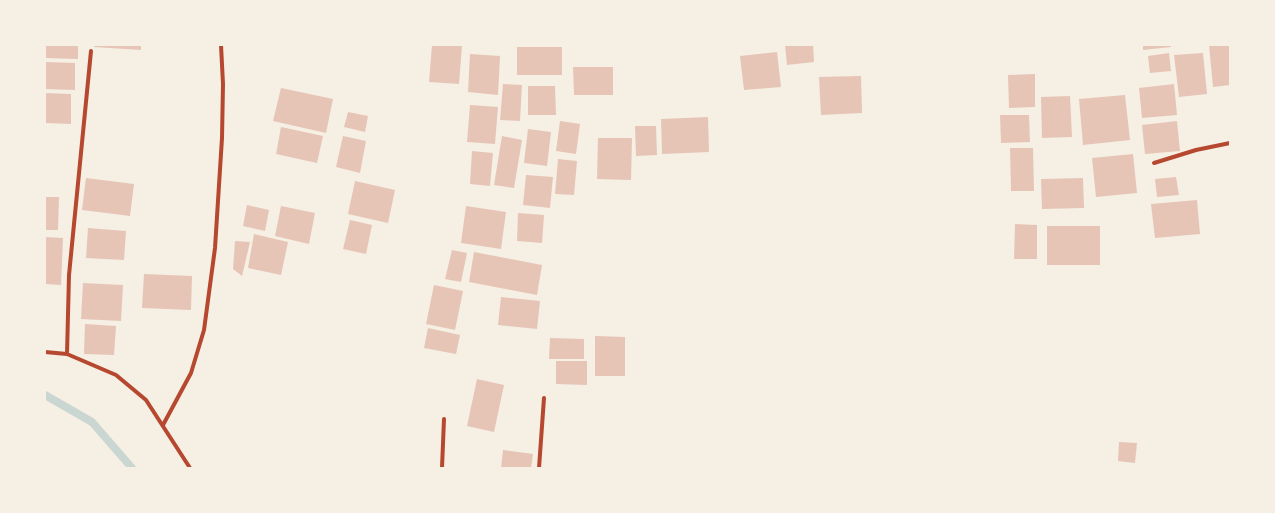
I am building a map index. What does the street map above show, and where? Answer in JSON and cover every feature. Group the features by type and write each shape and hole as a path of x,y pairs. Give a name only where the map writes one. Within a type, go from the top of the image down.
{"street":[{"path":"163,425 191,373 204,330 215,248 222,138 223,84 221,45"},
{"path":"67,354 68,275 91,51"},
{"path":"1154,163 1196,150 1230,144"},
{"path":"45,352 67,354 116,375 146,400 190,468"},
{"path":"540,468 544,398"},
{"path":"442,468 444,419"}],"building":[{"path":"45,45 78,45 78,59 45,58"},
{"path":"94,45 141,45 141,50 94,47"},
{"path":"432,45 462,45 459,84 429,82"},
{"path":"785,45 813,45 814,62 787,65"},
{"path":"1143,45 1171,45 1171,47 1143,50"},
{"path":"1209,45 1230,45 1230,85 1213,87"},
{"path":"517,47 562,47 562,75 517,75"},
{"path":"777,52 781,87 744,90 740,56"},
{"path":"1169,53 1171,71 1150,73 1148,56"},
{"path":"1203,53 1207,94 1179,97 1174,55"},
{"path":"470,54 500,56 498,95 468,92"},
{"path":"45,62 75,63 75,90 45,89"},
{"path":"573,67 613,67 613,95 574,95"},
{"path":"1035,74 1035,107 1009,108 1008,75"},
{"path":"861,76 862,113 821,115 819,77"},
{"path":"503,84 522,85 520,121 500,120"},
{"path":"1174,84 1177,115 1142,118 1139,88"},
{"path":"528,86 555,86 556,115 528,115"},
{"path":"281,88 333,99 326,133 273,121"},
{"path":"45,93 71,94 71,124 45,123"},
{"path":"1125,95 1130,140 1083,145 1079,99"},
{"path":"1070,96 1072,137 1042,138 1041,97"},
{"path":"470,105 498,107 495,144 467,142"},
{"path":"348,112 368,116 365,132 344,127"},
{"path":"1000,115 1029,115 1030,142 1001,143"},
{"path":"708,117 709,152 662,154 661,119"},
{"path":"560,121 580,124 576,154 556,151"},
{"path":"1177,121 1180,151 1145,154 1142,125"},
{"path":"635,126 656,126 657,155 636,156"},
{"path":"281,127 323,136 317,163 276,154"},
{"path":"528,129 551,132 547,166 524,163"},
{"path":"343,136 366,141 360,173 336,167"},
{"path":"502,136 522,140 514,188 494,185"},
{"path":"598,138 632,138 631,180 597,179"},
{"path":"1010,148 1033,148 1034,191 1011,191"},
{"path":"472,151 493,153 490,186 470,184"},
{"path":"1133,154 1137,193 1096,197 1092,158"},
{"path":"558,159 577,161 574,195 555,194"},
{"path":"526,175 553,177 550,208 523,205"},
{"path":"1176,177 1179,195 1157,197 1155,179"},
{"path":"86,178 134,184 130,216 82,210"},
{"path":"1083,178 1084,208 1042,209 1041,179"},
{"path":"355,181 395,190 388,223 348,214"},
{"path":"45,197 59,197 58,230 45,230"},
{"path":"1197,200 1200,234 1155,238 1151,204"},
{"path":"247,205 269,210 265,231 243,226"},
{"path":"281,206 315,213 309,244 275,236"},
{"path":"466,206 506,212 501,249 461,243"},
{"path":"518,213 544,215 542,243 517,241"},
{"path":"350,220 372,225 366,254 343,249"},
{"path":"1015,224 1037,225 1037,259 1014,259"},
{"path":"1047,226 1100,226 1100,265 1047,265"},
{"path":"88,228 126,231 124,260 86,258"},
{"path":"254,234 288,242 281,275 248,268"},
{"path":"45,237 63,238 61,285 45,284"},
{"path":"235,241 250,242 242,276 233,269"},
{"path":"452,250 467,253 461,282 445,279"},
{"path":"474,252 542,265 537,295 469,282"},
{"path":"144,274 192,276 191,310 142,308"},
{"path":"83,283 123,285 121,321 81,319"},
{"path":"434,285 463,291 455,330 426,324"},
{"path":"501,297 540,301 537,329 498,325"},
{"path":"85,324 116,326 114,355 84,354"},
{"path":"428,328 460,335 456,354 424,348"},
{"path":"595,336 625,337 625,376 595,376"},
{"path":"550,338 584,339 584,359 549,359"},
{"path":"556,361 587,361 587,385 556,384"},
{"path":"477,379 504,385 494,432 467,426"},
{"path":"1119,442 1137,443 1135,463 1118,461"},
{"path":"503,450 533,454 531,468 501,468"}],"waterway":[{"path":"45,395 92,422 132,468"}]}
